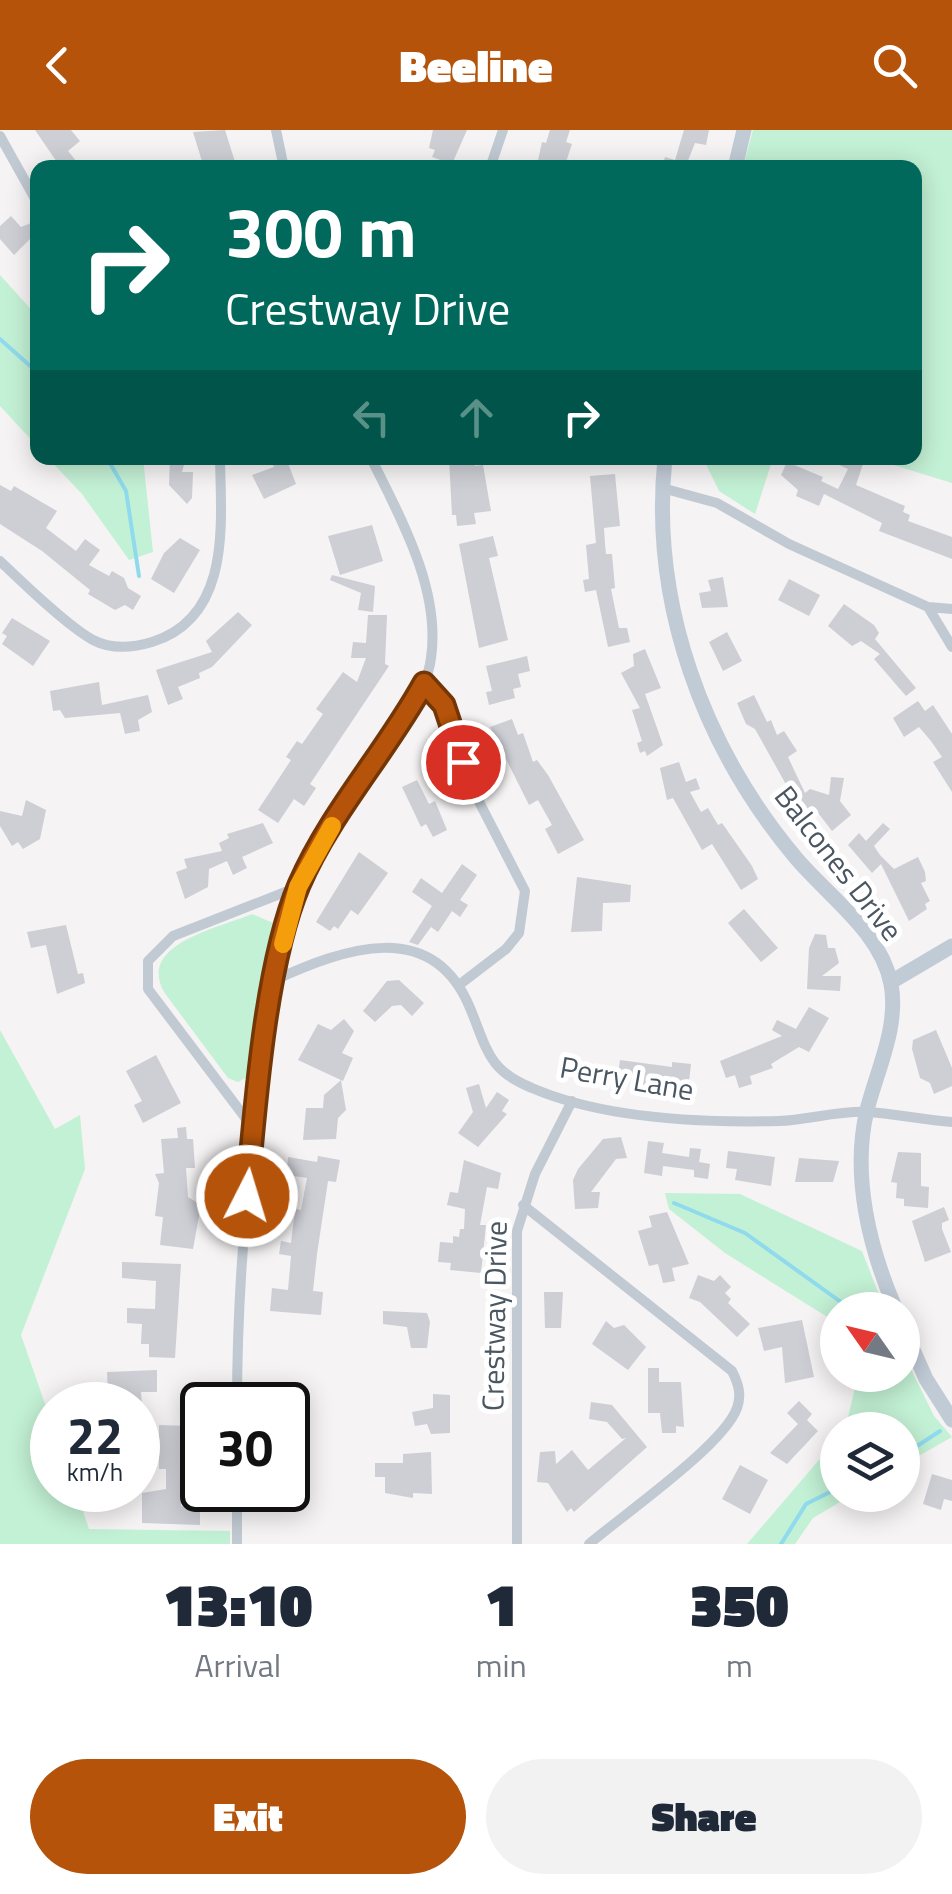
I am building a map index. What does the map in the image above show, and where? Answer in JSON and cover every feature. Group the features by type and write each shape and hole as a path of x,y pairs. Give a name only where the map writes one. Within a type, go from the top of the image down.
{"street":[{"path":"276,130 282,160"},
{"path":"493,160 503,130"},
{"path":"737,160 744,130"},
{"path":"0,136 30,190"},
{"path":"0,560 92,640 115,648 162,639 184,624 205,600 216,575 222,547 220,465"},
{"path":"237,1382 237,1300 254,1128 275,980 298,887 316,850 424,683 432,658 431,621 417,559 376,465"},
{"name":"Balcones Drive","path":"664,465 662,488 670,584 702,711 760,812 869,938 891,982 890,1032 862,1138 868,1231 890,1292"},
{"path":"662,488 717,504 789,544 928,608 952,609"},
{"path":"928,608 952,647"},
{"path":"424,683 444,705 473,790 525,891 519,932 506,949 458,986"},
{"path":"254,1128 148,989 148,962 173,936 298,887"},
{"path":"891,982 952,946"},
{"name":"Perry Lane","path":"275,980 338,954 364,947 395,947 438,965 458,986 493,1063 532,1088 572,1101 708,1119 780,1120 866,1112 952,1122"},
{"name":"Crestway Drive","path":"517,1544 514,1255 523,1205 572,1101"},
{"path":"523,1205 732,1370 740,1388 738,1405 717,1437 589,1544"},
{"path":"920,1366 952,1420"},
{"path":"237,1512 237,1544"}],"green space":[{"path":"753,130 952,130 952,483 894,465 922,465 922,160 745,160"},
{"path":"0,275 30,308 30,438 0,406"},
{"path":"55,465 144,465 153,552 129,560 82,494"},
{"path":"706,465 771,465 755,514 719,491"},
{"path":"252,914 273,923 274,931 255,1073 238,1082 228,1078 164,992 159,975 162,962 185,940"},
{"path":"0,1030 55,1129 80,1115 85,1169 21,1335 37,1382 30,1382 30,1512 83,1512 89,1529 230,1531 230,1544 0,1544"},
{"path":"665,1193 740,1194 862,1251 878,1292 820,1292 820,1312 725,1253 669,1209"},
{"path":"920,1388 934,1416 952,1437 920,1455 920,1412 849,1412 854,1392 920,1392"},
{"path":"820,1459 820,1512 823,1512 813,1518 795,1544 747,1544"}],"building":[{"path":"35,130 71,130 80,141 68,151 75,160 56,160"},
{"path":"225,130 234,160 202,160 193,132"},
{"path":"433,130 467,130 454,160 432,157 435,150 429,148"},
{"path":"550,130 570,130 566,142 572,144 567,160 538,160 542,142 546,143"},
{"path":"684,130 709,130 706,145 695,143 688,160 675,160"},
{"path":"11,216 21,227 30,223 30,239 14,255 0,239 0,226"},
{"path":"170,465 184,465 182,472 193,472 192,498 187,504 169,485"},
{"path":"289,465 296,484 264,499 252,475"},
{"path":"449,465 483,465 491,511 474,513 476,524 457,526 456,515 452,515"},
{"path":"786,465 794,465 823,477 821,481 838,489 848,469 839,465 863,465 856,485 905,506 903,512 910,515 908,521 952,537 952,559 879,531 882,523 824,494 819,506 796,496 798,490 781,475"},
{"path":"615,474 620,526 604,528 605,544 606,554 612,554 615,588 611,589 619,628 627,628 630,642 608,647 596,590 585,592 583,580 589,579 586,545 596,543 590,476"},
{"path":"0,485 11,491 14,486 57,511 46,528 76,551 85,539 100,550 89,565 109,576 112,571 124,578 128,588 141,596 133,610 125,605 115,610 88,594 90,590 42,551 0,524"},
{"path":"372,525 383,561 340,575 328,536"},
{"path":"493,536 498,556 489,558 508,640 479,648 459,544"},
{"path":"180,538 200,550 174,593 151,579 164,553"},
{"path":"332,575 375,586 373,612 358,610 361,593 330,580"},
{"path":"723,577 728,607 702,608 699,593 711,591 708,580"},
{"path":"789,579 820,595 809,616 778,600"},
{"path":"844,604 874,625 879,633 875,639 916,688 906,696 874,659 880,654 861,641 852,646 828,626"},
{"path":"238,612 252,625 212,667 199,673 200,678 178,687 183,699 168,705 156,670 212,652 206,641"},
{"path":"368,615 387,615 385,664 389,666 310,784 316,788 304,806 294,799 278,823 258,810 291,760 286,757 297,741 302,744 323,714 316,709 343,672 357,682 366,658 351,658 353,642 366,643"},
{"path":"12,618 50,641 33,666 2,644 7,636 2,633"},
{"path":"727,632 742,661 723,671 709,642"},
{"path":"645,649 661,688 645,694 663,745 647,756 645,751 640,753 637,743 642,741 632,710 640,708 621,673 634,666 633,654"},
{"path":"527,656 530,671 518,674 521,687 513,689 515,698 489,705 486,692 492,691 486,666"},
{"path":"99,682 102,705 148,695 152,712 138,720 140,731 125,734 120,713 65,718 60,710 53,711 50,691"},
{"path":"754,695 767,722 771,720 777,735 784,731 797,751 788,757 805,793 810,789 829,795 831,777 844,778 840,801 851,815 832,831 812,805 816,817 813,819 788,788 755,729 746,724 737,703"},
{"path":"918,701 925,711 933,705 952,734 952,792 933,762 942,757 931,741 919,727 904,737 893,718"},
{"path":"512,719 518,735 523,733 533,762 537,760 548,775 584,840 558,854 545,829 552,825 538,800 529,805 490,727"},
{"path":"679,762 686,782 696,778 700,789 690,792 701,812 708,808 752,866 758,879 741,890 712,844 702,850 673,798 667,800 660,768"},
{"path":"417,780 429,804 435,801 447,830 433,837 426,824 421,827 402,787"},
{"path":"26,800 46,810 40,839 23,849 18,842 12,846 0,826 0,811 22,816"},
{"path":"263,823 273,843 242,857 247,868 233,875 227,861 209,869 208,887 185,899 176,872 187,868 184,859 222,851 219,843 229,838 227,834"},
{"path":"883,823 890,829 874,846 880,855 894,869 918,857 925,872 926,881 921,883 930,901 925,904 927,909 909,921 881,864 872,873 848,845 859,833 866,841"},
{"path":"359,852 388,873 358,915 351,910 338,929 334,926 330,931 316,922"},
{"path":"462,864 477,875 460,900 468,905 460,917 452,911 438,932 431,927 418,945 409,942 432,906 412,892 421,878 442,893"},
{"path":"577,877 631,885 630,902 603,903 602,931 571,932"},
{"path":"744,909 778,948 761,962 728,923"},
{"path":"66,925 78,974 83,973 85,983 57,994 46,945 31,948 27,932"},
{"path":"815,934 826,935 828,948 835,948 839,963 822,976 841,976 840,991 807,989 809,948"},
{"path":"399,980 424,1003 412,1016 401,1005 392,1006 375,1022 363,1011 387,981"},
{"path":"809,1007 829,1018 809,1052 799,1047 771,1064 773,1068 750,1076 752,1084 739,1088 735,1075 726,1078 720,1061 782,1036 772,1030 777,1020 796,1029"},
{"path":"344,1019 354,1031 342,1053 353,1058 343,1081 298,1060 318,1024 331,1030"},
{"path":"936,1030 952,1068 952,1086 934,1094 930,1083 920,1078 912,1049 913,1040"},
{"path":"156,1055 181,1103 143,1123 134,1105 142,1101 126,1071"},
{"path":"620,1060 672,1067 672,1062 691,1064 688,1090 634,1084 635,1078 618,1074"},
{"path":"341,1080 346,1110 338,1118 336,1139 303,1140 306,1108 323,1108 324,1095"},
{"path":"479,1084 486,1108 497,1092 509,1100 502,1111 507,1114 478,1147 458,1133 473,1112 466,1088"},
{"path":"186,1127 187,1139 193,1139 195,1168 186,1168 188,1197 201,1205 193,1249 160,1245 163,1217 155,1216 159,1183 155,1174 164,1173 161,1139 178,1138 177,1128"},
{"path":"621,1137 627,1158 616,1159 591,1192 600,1192 598,1208 575,1209 573,1180 578,1169 603,1139"},
{"path":"648,1141 664,1143 662,1153 689,1157 690,1148 701,1149 699,1162 710,1164 708,1179 694,1177 694,1170 663,1166 662,1176 644,1173"},
{"path":"728,1151 775,1157 771,1186 735,1180 737,1169 726,1168"},
{"path":"898,1152 921,1153 921,1186 929,1187 928,1208 904,1206 904,1199 896,1198 897,1183 891,1182"},
{"path":"318,1156 340,1160 336,1182 328,1181 317,1254 313,1291 323,1292 321,1315 270,1311 272,1288 288,1290 291,1256 279,1254 281,1241 291,1243 295,1209 301,1210 307,1178 287,1175 288,1157 317,1162"},
{"path":"799,1158 839,1161 833,1182 795,1182"},
{"path":"464,1160 501,1173 498,1189 487,1187 480,1225 486,1225 481,1273 450,1270 451,1263 438,1262 440,1242 453,1243 453,1236 459,1237 460,1229 464,1229 465,1209 447,1205 450,1192 458,1193"},
{"path":"944,1207 949,1220 942,1223 942,1229 951,1252 925,1262 912,1221"},
{"path":"667,1212 689,1264 672,1268 675,1281 663,1283 658,1264 649,1266 638,1231 652,1227 649,1216"},
{"path":"122,1262 181,1264 175,1358 149,1357 149,1344 141,1344 142,1324 127,1323 127,1308 155,1309 156,1281 122,1278"},
{"path":"698,1275 714,1281 720,1275 731,1287 725,1293 731,1299 728,1303 750,1324 737,1337 700,1302 689,1298"},
{"path":"544,1292 563,1292 561,1328 545,1328"},
{"path":"383,1311 427,1313 427,1348 411,1348 407,1327 383,1324"},
{"path":"802,1320 814,1377 785,1383 782,1347 764,1351 758,1328"},
{"path":"606,1321 614,1328 624,1325 646,1347 628,1370 592,1344"},
{"path":"648,1368 659,1368 659,1382 681,1382 684,1427 676,1426 676,1433 662,1433 660,1413 648,1413"},
{"path":"157,1370 157,1382 107,1382 107,1372"},
{"path":"433,1394 450,1395 450,1433 431,1434 427,1424 415,1426 412,1412 433,1408"},
{"path":"799,1401 812,1414 807,1420 818,1431 787,1464 770,1453 798,1424 787,1413"},
{"path":"591,1402 612,1405 647,1447 574,1512 571,1508 567,1512 548,1483 537,1482 540,1452 555,1451 556,1464 572,1450 588,1470 626,1438 622,1439 607,1422 589,1419"},
{"path":"160,1425 180,1426 180,1512 200,1512 200,1525 142,1523 142,1512 160,1512 160,1490 166,1489 166,1469 160,1469"},
{"path":"431,1452 432,1494 413,1493 413,1498 385,1493 385,1477 375,1477 375,1463 403,1463 403,1454"},
{"path":"740,1465 768,1480 750,1514 722,1499"},
{"path":"932,1474 952,1480 952,1501 944,1499 941,1510 923,1504"}],"waterway":[{"path":"0,339 30,366"},
{"path":"111,465 126,491 139,576"},
{"path":"674,1203 745,1233 827,1292"},
{"path":"920,1444 940,1431"},
{"path":"781,1544 806,1504 820,1497"}],"slow traffic":[{"path":"283,944 298,887 332,826"}],"route":[{"path":"247,1196 275,980 288,917 316,850 400,727 424,683 444,705 463,762"}]}
